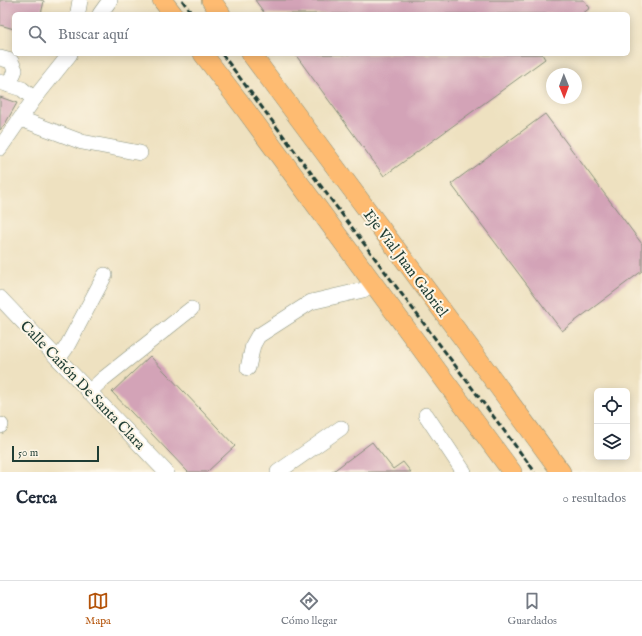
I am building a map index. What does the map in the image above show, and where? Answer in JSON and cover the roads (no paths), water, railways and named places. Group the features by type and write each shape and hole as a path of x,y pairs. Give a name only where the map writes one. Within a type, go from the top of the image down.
{"main road":[{"path":"162,0 171,12"},
{"path":"211,0 220,12"},
{"path":"205,56 247,111 512,472"},
{"name":"Eje Vial Juan Gabriel","path":"252,56 561,472"}],"street":[{"path":"78,12 80,0"},
{"path":"101,12 110,0"},
{"path":"0,148 34,99 68,56"},
{"path":"0,58 11,61 15,70 5,83 22,89 34,99"},
{"path":"21,119 82,142 140,153"},
{"path":"58,359 66,348 105,275"},
{"path":"248,368 252,345 258,336 312,302 363,290 373,283"},
{"name":"Calle Cañón De Santa Clara","path":"0,298 166,472"},
{"path":"90,392 103,379 191,309"},
{"path":"426,415 464,472"},
{"path":"278,472 341,428"}],"railway":[{"path":"182,0 191,12"},
{"path":"223,56 535,472"}]}
